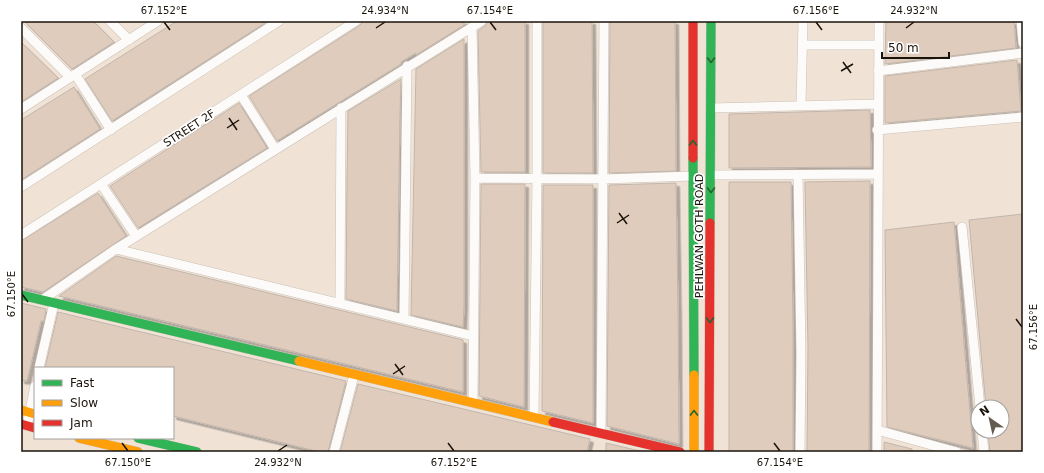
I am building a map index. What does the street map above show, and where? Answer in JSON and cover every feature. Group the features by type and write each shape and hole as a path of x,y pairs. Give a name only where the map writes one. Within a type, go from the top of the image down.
{"main road":[{"name":"PEHLWAN GOTH ROAD","path":"693,21 694,452"},
{"name":"PEHLWAN GOTH ROAD","path":"709,452 711,21"},
{"path":"21,295 680,452"},
{"path":"83,439 138,452"},
{"path":"142,439 197,452"}],"street":[{"path":"110,21 129,40"},
{"path":"21,109 158,21"},
{"path":"21,187 279,21"},
{"name":"STREET 2F","path":"21,235 356,21"},
{"path":"42,300 136,236 407,66 482,21"},
{"path":"534,416 537,21"},
{"path":"601,432 604,21"},
{"path":"801,104 803,21"},
{"path":"877,452 877,104 879,21"},
{"path":"1021,21 1023,42"},
{"path":"472,27 475,178 473,402"},
{"path":"21,28 72,76 111,130"},
{"path":"802,45 878,45"},
{"path":"878,71 1023,53"},
{"path":"404,319 407,66"},
{"path":"241,95 275,149"},
{"path":"711,108 801,104 877,104"},
{"path":"340,303 341,108"},
{"path":"877,130 1023,117"},
{"path":"711,175 878,174"},
{"path":"798,175 801,353 800,452"},
{"path":"475,178 603,179 693,176"},
{"path":"101,184 136,236"},
{"path":"962,228 979,399"},
{"path":"116,249 473,336"},
{"path":"39,367 54,303"},
{"path":"334,452 354,374"},
{"path":"28,426 28,412 34,390"},
{"path":"877,430 956,452"},
{"path":"983,439 984,452"}],"building":[{"path":"24,21 93,21 114,42 72,69"},
{"path":"177,21 268,21 112,121 85,79"},
{"path":"364,21 464,21 464,25 416,55 416,53 401,62 401,64 277,141 249,96 359,26"},
{"path":"488,21 525,21 525,172 481,172 478,31 485,26"},
{"path":"543,21 592,21 593,173 543,173"},
{"path":"610,21 675,21 676,171 609,173"},
{"path":"886,21 1014,21 1016,48 885,64"},
{"path":"464,39 463,327 411,315 416,69"},
{"path":"21,42 58,78 21,102"},
{"path":"1017,60 1021,111 885,123 885,76"},
{"path":"401,79 397,311 346,299 348,111"},
{"path":"74,87 100,129 21,180 21,120"},
{"path":"239,103 267,148 138,228 110,186"},
{"path":"870,110 871,167 729,168 729,114"},
{"path":"870,181 869,452 807,452 808,347 805,182"},
{"path":"729,182 791,182 793,452 729,452"},
{"path":"676,183 679,444 607,426 609,185"},
{"path":"481,184 525,184 524,407 479,396"},
{"path":"543,185 593,185 593,423 542,411"},
{"path":"98,193 126,236 43,292 21,287 21,241"},
{"path":"1023,214 1023,452 990,452 989,439 1010,439 1010,399 985,399 969,220"},
{"path":"954,222 970,412 970,439 972,439 973,448 887,427 885,230"},
{"path":"116,256 463,340 463,392 59,296"},
{"path":"21,303 46,309 44,321 41,321 27,381 21,380"},
{"path":"58,312 346,381 328,452 320,452 174,416 174,367 45,367"},
{"path":"358,384 590,439 587,452 340,452"},
{"path":"884,442 912,449 912,452 884,452"},
{"path":"606,443 640,451 606,452"}],"traffic: fast":[{"path":"710,223 711,21"},
{"path":"693,158 694,375"},
{"path":"21,295 299,361"},
{"path":"142,439 197,452"}],"traffic: slow":[{"path":"299,361 553,422"},
{"path":"694,375 694,452"},
{"path":"21,410 34,414"},
{"path":"83,439 138,452"}],"traffic: jam":[{"path":"693,21 693,158"},
{"path":"709,452 710,223"},
{"path":"553,422 680,452"},
{"path":"21,424 34,428"}]}
